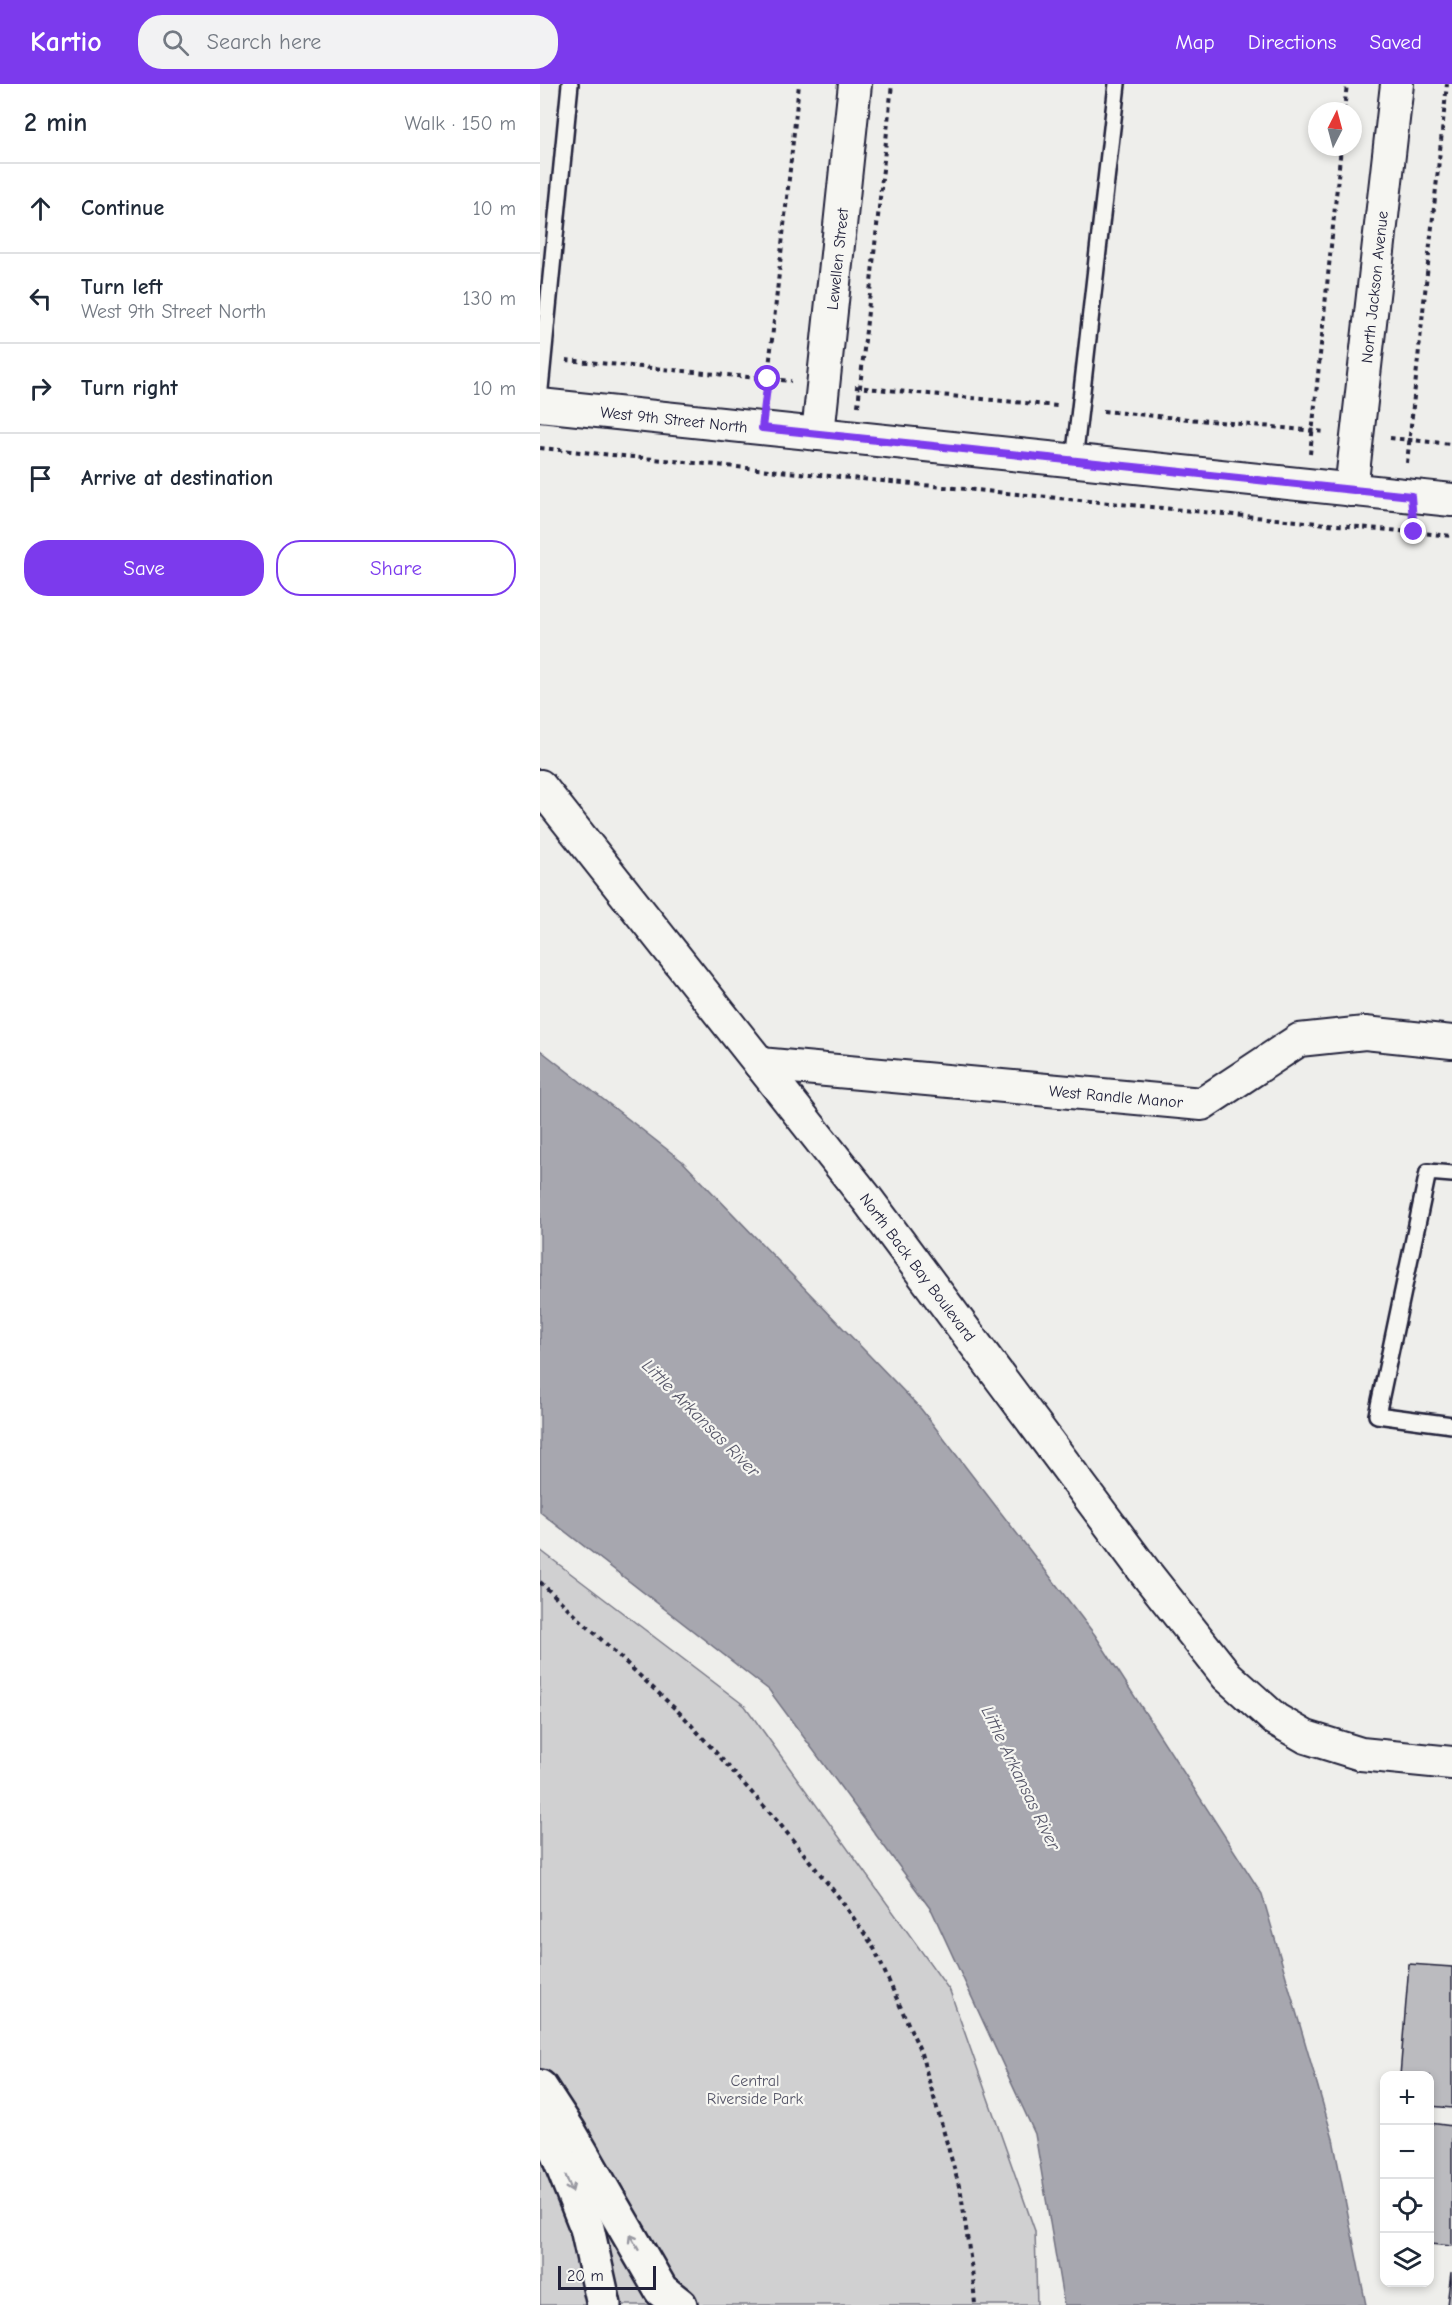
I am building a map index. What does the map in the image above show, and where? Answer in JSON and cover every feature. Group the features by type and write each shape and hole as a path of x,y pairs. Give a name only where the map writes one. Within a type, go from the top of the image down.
{"street":[{"name":"Lewellen Street","path":"818,434 855,84"},
{"name":"North Jackson Avenue","path":"1351,490 1397,84"},
{"name":"West 9th Street North","path":"540,405 1452,501"},
{"name":"North Back Bay Boulevard","path":"540,786 867,1199 1189,1630 1227,1676 1275,1719 1306,1737 1361,1754 1452,1763"},
{"name":"West Randle Manor","path":"760,1064 1202,1104 1299,1040 1365,1033 1452,1042"},
{"path":"540,2087 570,2133 661,2290 680,2305"},
{"path":"540,2110 587,2228 604,2305"}],"lane":[{"path":"540,389 570,84"},
{"path":"1074,461 1117,84"},
{"path":"1452,1174 1428,1172 1377,1415 1452,1425"}],"path":[{"path":"758,469 800,84"},
{"path":"851,478 892,84"},
{"path":"1345,102 1347,84"},
{"path":"1414,532 1407,462 1447,84"},
{"path":"1303,522 1340,156"},
{"path":"543,357 1452,444"},
{"path":"540,448 1452,536"},
{"path":"540,1582 685,1718 779,1823 841,1900 873,1946 920,2050 942,2126 961,2193 975,2305"}],"green space":[{"name":"Central Riverside Park","path":"540,1550 745,1706 950,1991 1035,2231 1037,2305 540,2305"}],"water":[{"name":"Little Arkansas River","path":"540,1050 682,1161 921,1409 1095,1635 1262,1894 1333,2139 1366,2305 1064,2305 1035,2134 932,1911 769,1690 540,1512"}],"building":[{"path":"1409,1964 1452,1967 1452,2108 1434,2106 1434,2071 1400,2071"},
{"path":"1434,2124 1452,2126 1452,2246 1434,2244"},
{"path":"1451,2272 1452,2305 1447,2305"}],"route":[{"path":"768,379 762,428 1411,496 1414,532"}]}
